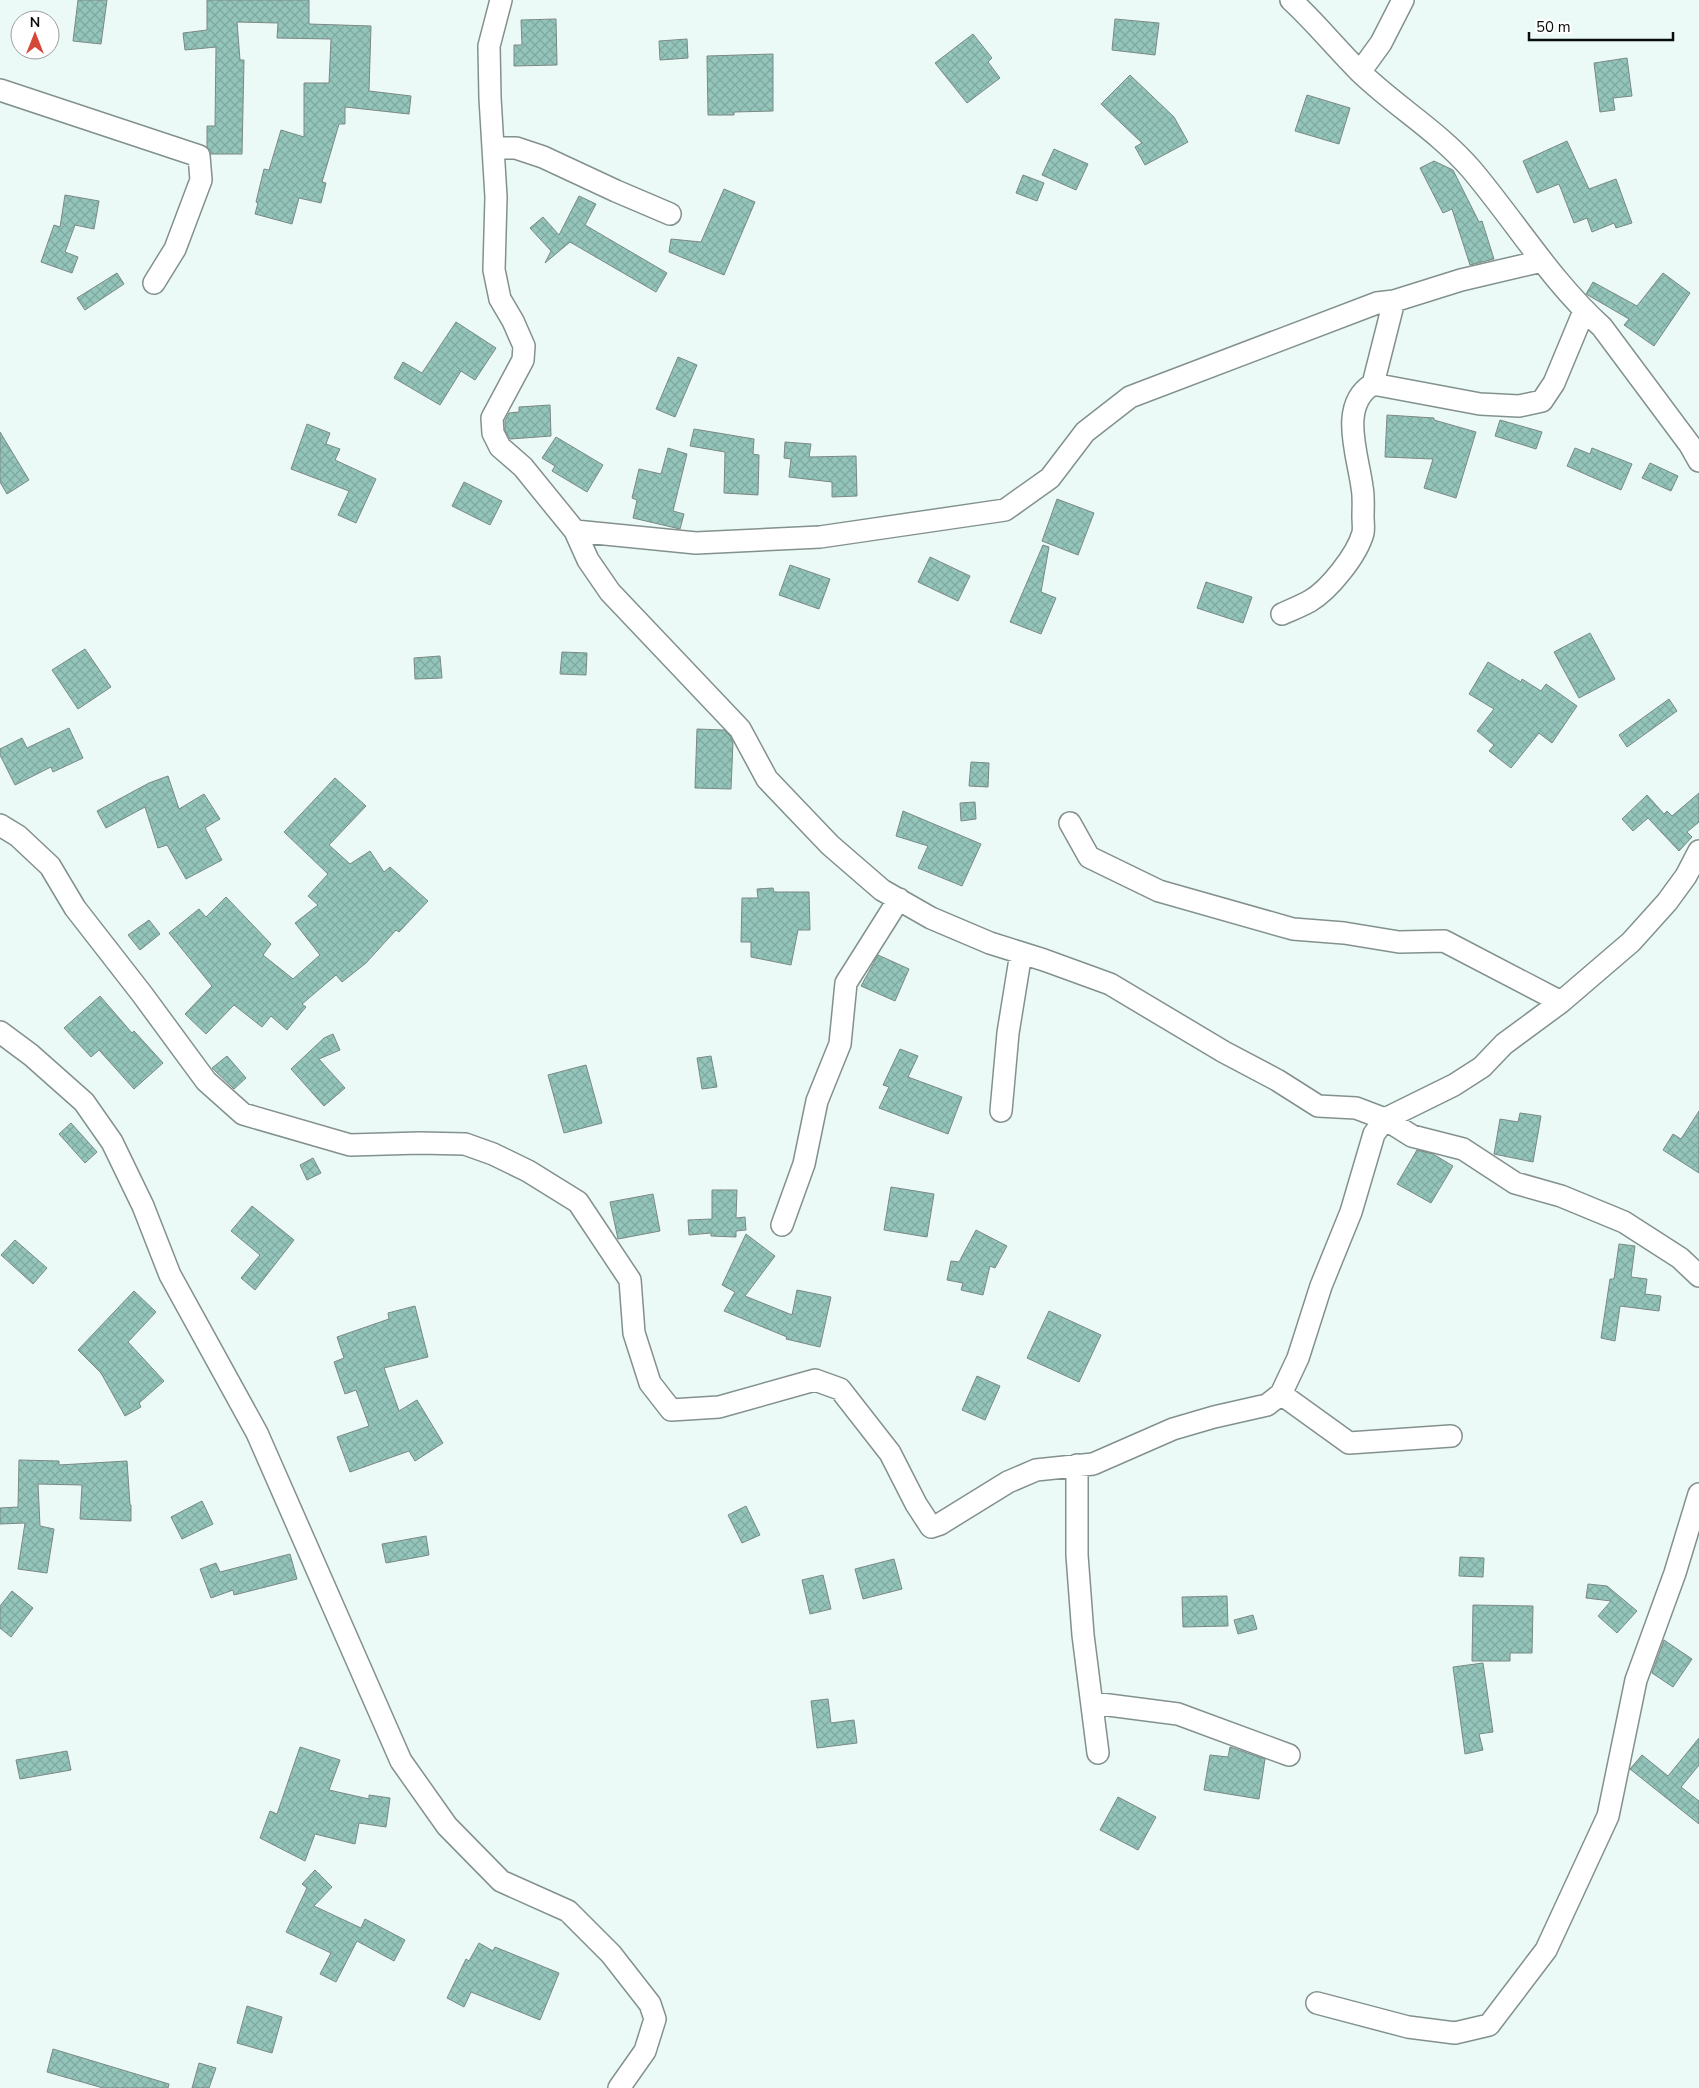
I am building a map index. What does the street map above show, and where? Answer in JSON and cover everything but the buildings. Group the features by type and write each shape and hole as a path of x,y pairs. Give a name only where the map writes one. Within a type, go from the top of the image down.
{"street":[{"path":"501,0 489,46 496,197 494,270 500,299 513,321 524,346 522,360 492,418 493,433 500,447 523,467 575,531 588,560 610,592 740,729 767,779 830,845 882,890 931,918 990,943 1110,984 1224,1052 1277,1080 1318,1106 1356,1108 1384,1119 1412,1136 1463,1149 1515,1184 1561,1196 1624,1222 1680,1258 1699,1276"},
{"path":"1291,0 1360,72 1440,137 1471,169 1542,261 1584,311 1602,327 1690,445 1699,461"},
{"path":"1360,72 1381,43 1403,0"},
{"path":"0,90 199,156 201,180 176,249 154,283"},
{"path":"493,148 516,148 543,157 670,214"},
{"path":"575,531 696,544 820,538 1005,510 1050,478 1085,432 1130,397 1377,303 1394,301 1461,280 1542,261"},
{"path":"1282,614 1310,601 1331,584 1350,559 1363,532 1363,488 1353,442 1353,423 1356,403 1367,388 1373,384 1394,301"},
{"path":"1373,384 1480,404 1519,406 1542,401 1554,384 1584,311"},
{"path":"1070,824 1089,857 1158,891 1293,929 1344,933 1399,942 1444,941 1561,1002"},
{"path":"0,825 18,836 50,866 75,908 206,1081 243,1114 350,1145 465,1144 493,1154 528,1171 578,1202 630,1280 634,1333 650,1384 671,1410 719,1407 815,1380 840,1389 890,1453 916,1504 931,1527 940,1524 1008,1482 1036,1470 1093,1464 1181,1427 1214,1416 1267,1405 1281,1394 1298,1358 1321,1286 1350,1212 1374,1134 1384,1119 1454,1085 1482,1067 1504,1044 1561,1002 1631,942 1667,902 1686,876 1699,851"},
{"path":"782,1225 804,1164 816,1101 840,1044 846,983 898,899"},
{"path":"1001,1111 1008,1033 1021,953"},
{"path":"0,1032 30,1055 84,1102 112,1142 143,1206 170,1275 256,1433 402,1761 447,1826 501,1881 568,1911 611,1954 650,2004 655,2019 645,2052 619,2088"},
{"path":"1281,1394 1349,1443 1451,1436"},
{"path":"1076,1465 1077,1555 1080,1605 1098,1753"},
{"path":"1317,2003 1408,2027 1455,2033 1489,2025 1541,1957 1546,1950 1608,1816 1636,1680 1675,1573 1699,1494"},
{"path":"1093,1702 1178,1714 1289,1755"}]}
